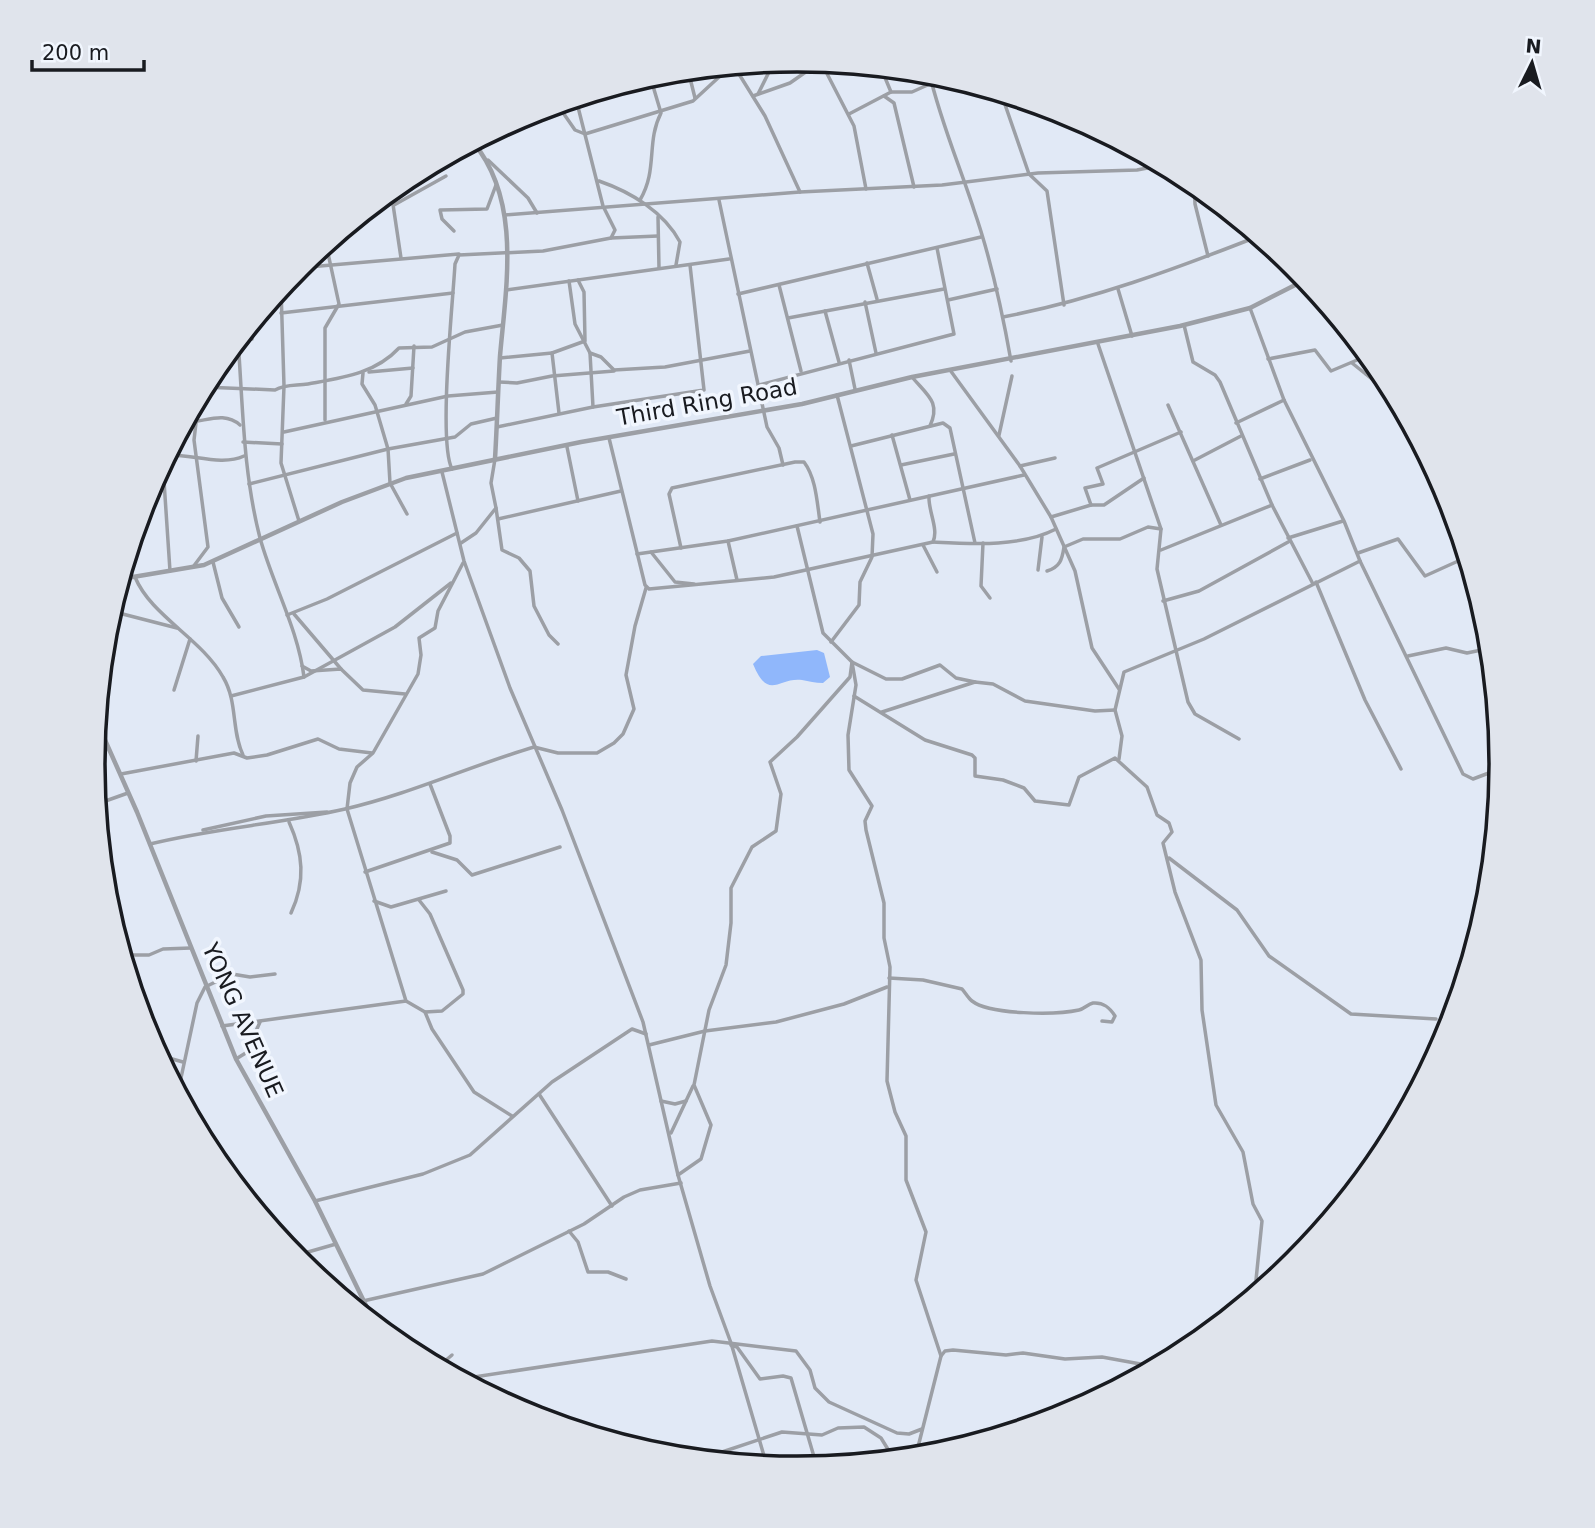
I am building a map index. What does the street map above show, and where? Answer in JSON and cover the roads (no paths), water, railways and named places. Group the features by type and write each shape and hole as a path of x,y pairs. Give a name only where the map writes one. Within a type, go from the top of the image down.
{"street":[{"path":"756,95 790,83 806,72"},
{"path":"756,95 769,73"},
{"path":"827,73 849,114 866,189"},
{"path":"740,74 756,95 800,192"},
{"path":"563,113 575,130 586,134 661,113 695,98 721,76"},
{"path":"885,78 891,92"},
{"path":"691,81 695,98"},
{"path":"849,114 891,92 912,92 929,84"},
{"path":"932,85 944,131 964,181 997,289 1011,361"},
{"path":"642,202 651,175 653,130 661,113 653,87"},
{"path":"884,96 894,103 914,187"},
{"path":"1005,103 1030,174 1047,191 1064,305"},
{"path":"578,107 599,181 603,206 615,230 611,238"},
{"path":"479,149 528,198 537,213"},
{"path":"488,160 505,215 506,253 495,459 491,483 502,550 519,558 530,571 534,607 549,635 558,643"},
{"path":"505,215 642,202 719,200 800,192 914,187 1030,174 1150,168"},
{"path":"401,258 394,205 446,176"},
{"path":"599,181 642,202 658,215 680,242 676,265"},
{"path":"454,231 442,219 440,210 487,209 497,183"},
{"path":"1195,197 1208,256"},
{"path":"719,200 764,411 783,465"},
{"path":"658,215 659,268"},
{"path":"316,267 401,258 543,251 611,238 658,236"},
{"path":"738,294 982,237"},
{"path":"1003,317 1064,305 1118,289 1249,240"},
{"path":"759,384 801,371 954,334 937,248"},
{"path":"452,469 448,461 446,439 455,264 462,254"},
{"path":"325,420 326,328 337,307 329,255"},
{"path":"506,290 730,259"},
{"path":"867,263 877,299"},
{"path":"497,427 593,407 701,393 705,387 690,265"},
{"path":"578,280 583,292 585,341"},
{"path":"569,281 575,324 590,353 595,401 593,407"},
{"path":"779,285 801,371"},
{"name":"Third Ring Road","path":"131,578 213,562 390,483 495,459 764,411 912,377 1098,344 1250,308 1296,285"},
{"path":"788,318 877,299 945,289"},
{"path":"948,300 997,289"},
{"path":"1118,289 1132,336"},
{"path":"281,313 453,293"},
{"path":"865,302 876,353"},
{"path":"281,304 284,474 300,523"},
{"path":"1250,308 1284,400 1311,460 1344,521 1360,561 1463,775 1473,779 1490,773"},
{"path":"825,311 839,362"},
{"path":"407,514 390,483 388,449 377,411 362,384 365,373 384,363 399,348 432,347 451,336 503,325"},
{"path":"1184,325 1193,362 1215,375 1272,505 1314,583 1366,701 1401,769"},
{"path":"500,358 551,353 585,341"},
{"path":"1098,344 1161,528 1161,550 1157,569 1188,702 1195,713 1239,739"},
{"path":"406,404 411,396 409,383 414,346"},
{"path":"1268,359 1315,350 1331,371 1359,360"},
{"path":"499,382 517,383 552,376 665,367 750,351"},
{"path":"551,353 559,413"},
{"path":"590,353 618,370"},
{"path":"240,355 244,456 249,484 261,539 287,615 304,677"},
{"path":"849,360 855,389"},
{"path":"1352,363 1374,380"},
{"path":"216,388 275,390 284,386 365,373 413,368"},
{"path":"950,370 999,435 1051,517 1075,572 1092,648 1119,691"},
{"path":"999,435 1012,376"},
{"path":"912,377 934,400 936,413 930,426"},
{"path":"283,432 325,420 406,404 498,391"},
{"path":"831,642 856,612 860,582 872,557 873,534 836,394"},
{"path":"1236,423 1284,400"},
{"path":"595,401 601,407"},
{"path":"1168,405 1221,524"},
{"path":"196,421 209,418 232,419 242,426"},
{"path":"249,484 388,449 446,439 464,432 471,424 497,418"},
{"path":"192,567 208,547 193,437 196,422"},
{"path":"851,446 943,423 950,428 975,543"},
{"path":"1091,505 1085,488 1103,484 1097,468 1133,450 1181,432"},
{"path":"892,435 910,500"},
{"path":"1193,461 1241,436"},
{"path":"198,832 289,821 347,809 430,784 475,765 534,747 558,753 597,753 614,743 623,734 634,709 626,675 635,626 646,588 609,438"},
{"path":"243,442 282,444"},
{"path":"567,447 578,501"},
{"path":"901,465 954,454"},
{"path":"179,455 196,455 213,460 244,456"},
{"path":"1020,466 1055,458"},
{"path":"1260,479 1311,460"},
{"path":"681,548 668,494 672,488 783,465 804,462 807,465 820,522"},
{"path":"442,472 464,561 646,1034 678,1175 764,1455"},
{"path":"637,554 728,541 1024,475"},
{"path":"1051,517 1091,505 1104,505 1144,478"},
{"path":"164,485 170,571"},
{"path":"498,519 621,491"},
{"path":"929,496 928,507 936,535 933,542"},
{"path":"1161,550 1272,505"},
{"path":"461,543 476,533 496,508"},
{"path":"1163,601 1199,591 1289,540 1344,521"},
{"path":"797,526 823,634 852,662 886,679 901,679 940,665 956,678 993,684 1025,701 1095,711 1115,710"},
{"path":"1064,547 1083,539 1120,539 1148,527 1161,528"},
{"path":"646,588 702,586 807,571 933,542 983,543 1042,537 1055,529"},
{"path":"287,615 294,614 457,533"},
{"path":"1038,570 1042,537"},
{"path":"1358,553 1398,539 1425,576 1459,561"},
{"path":"728,541 737,580"},
{"path":"983,543 981,586 990,598"},
{"path":"923,545 933,559 937,572"},
{"path":"1047,571 1056,569 1062,561 1064,547"},
{"path":"651,552 675,582 702,586"},
{"path":"231,695 304,677 395,627 454,581 460,575 464,561"},
{"path":"1257,1281 1262,1221 1253,1204 1243,1152 1216,1105 1202,1010 1201,960 1175,892 1163,843 1172,832 1169,823 1157,815 1147,788 1124,769 1119,759 1122,736 1115,710 1124,671 1204,639 1360,561"},
{"path":"213,562 222,598 239,627"},
{"path":"135,577 140,590 177,628"},
{"path":"406,1001 347,809 350,783 357,768 373,753 421,666 419,638 435,628 438,611 454,581"},
{"path":"122,614 186,632 223,677 231,695 238,745 243,755"},
{"path":"294,614 341,669 363,690 405,694"},
{"path":"174,690 190,639"},
{"path":"1408,656 1447,648 1467,653 1480,650"},
{"path":"852,662 856,685 848,735 849,770 872,806 865,821 866,830 884,903 889,978 887,1080 895,1112 906,1136 906,1180 926,1232 916,1280 941,1356 918,1445"},
{"path":"670,1135 694,1085 705,1031 726,965 731,923 731,888 752,847 776,831 781,794 770,762 850,677 852,662"},
{"path":"302,666 314,671 341,669"},
{"path":"881,713 975,681"},
{"path":"854,696 925,740 972,755 975,758 975,776 1024,788 1035,801 1048,805 1069,805 1079,776 1115,758 1119,759"},
{"path":"196,761 198,736"},
{"path":"121,774 234,753 247,758 281,752 317,738 339,748 373,753"},
{"name":"YONG AVENUE","path":"106,743 236,1059 315,1201 363,1301"},
{"path":"365,872 447,846 451,841 430,784"},
{"path":"107,801 128,793"},
{"path":"149,844 266,816 332,812"},
{"path":"289,821 300,846 302,866 298,898 291,914"},
{"path":"430,851 457,860 472,876 502,869 560,848"},
{"path":"1168,857 1237,910 1269,956 1351,1014 1436,1019"},
{"path":"373,900 391,907 446,891"},
{"path":"222,1026 406,1001 425,1012 442,1011 463,994 463,990 430,914 419,900"},
{"path":"133,955 149,955 163,949 191,947"},
{"path":"181,1077 197,1003 205,987 232,974 239,973 250,978 275,974"},
{"path":"889,978 923,980 962,989 970,1000 984,1007 1021,1012 1078,1010 1091,1003 1102,1004 1111,1009 1115,1016 1112,1022 1102,1021"},
{"path":"649,1045 705,1031 776,1022 844,1004 888,987"},
{"path":"425,1012 432,1029 468,1086 489,1104 512,1116"},
{"path":"236,1059 257,1046 257,1031 261,1022"},
{"path":"315,1201 379,1187 470,1155 539,1094 632,1029 646,1034"},
{"path":"177,1058 186,1052"},
{"path":"171,1057 183,1062"},
{"path":"678,1175 701,1159 711,1125 694,1085"},
{"path":"539,1094 612,1206"},
{"path":"661,1101 675,1104 686,1101"},
{"path":"363,1301 483,1274 640,1191 681,1183"},
{"path":"569,1230 578,1242 588,1272 601,1275 608,1272 626,1279"},
{"path":"307,1252 336,1244"},
{"path":"476,1377 652,1353 688,1343 731,1344 796,1351 810,1370 815,1388 829,1402 897,1433 909,1434 922,1429"},
{"path":"731,1344 737,1347 760,1379 783,1376 791,1378 814,1456"},
{"path":"941,1356 953,1350 1006,1356 1023,1353 1065,1359 1102,1357 1143,1364"},
{"path":"446,1361 452,1355"},
{"path":"723,1452 782,1432 822,1434 838,1428 864,1427 881,1438 888,1450"}],"water":[{"path":"817,650 824,653 830,677 823,683 794,680 769,685 764,682 753,664 761,656"}]}
